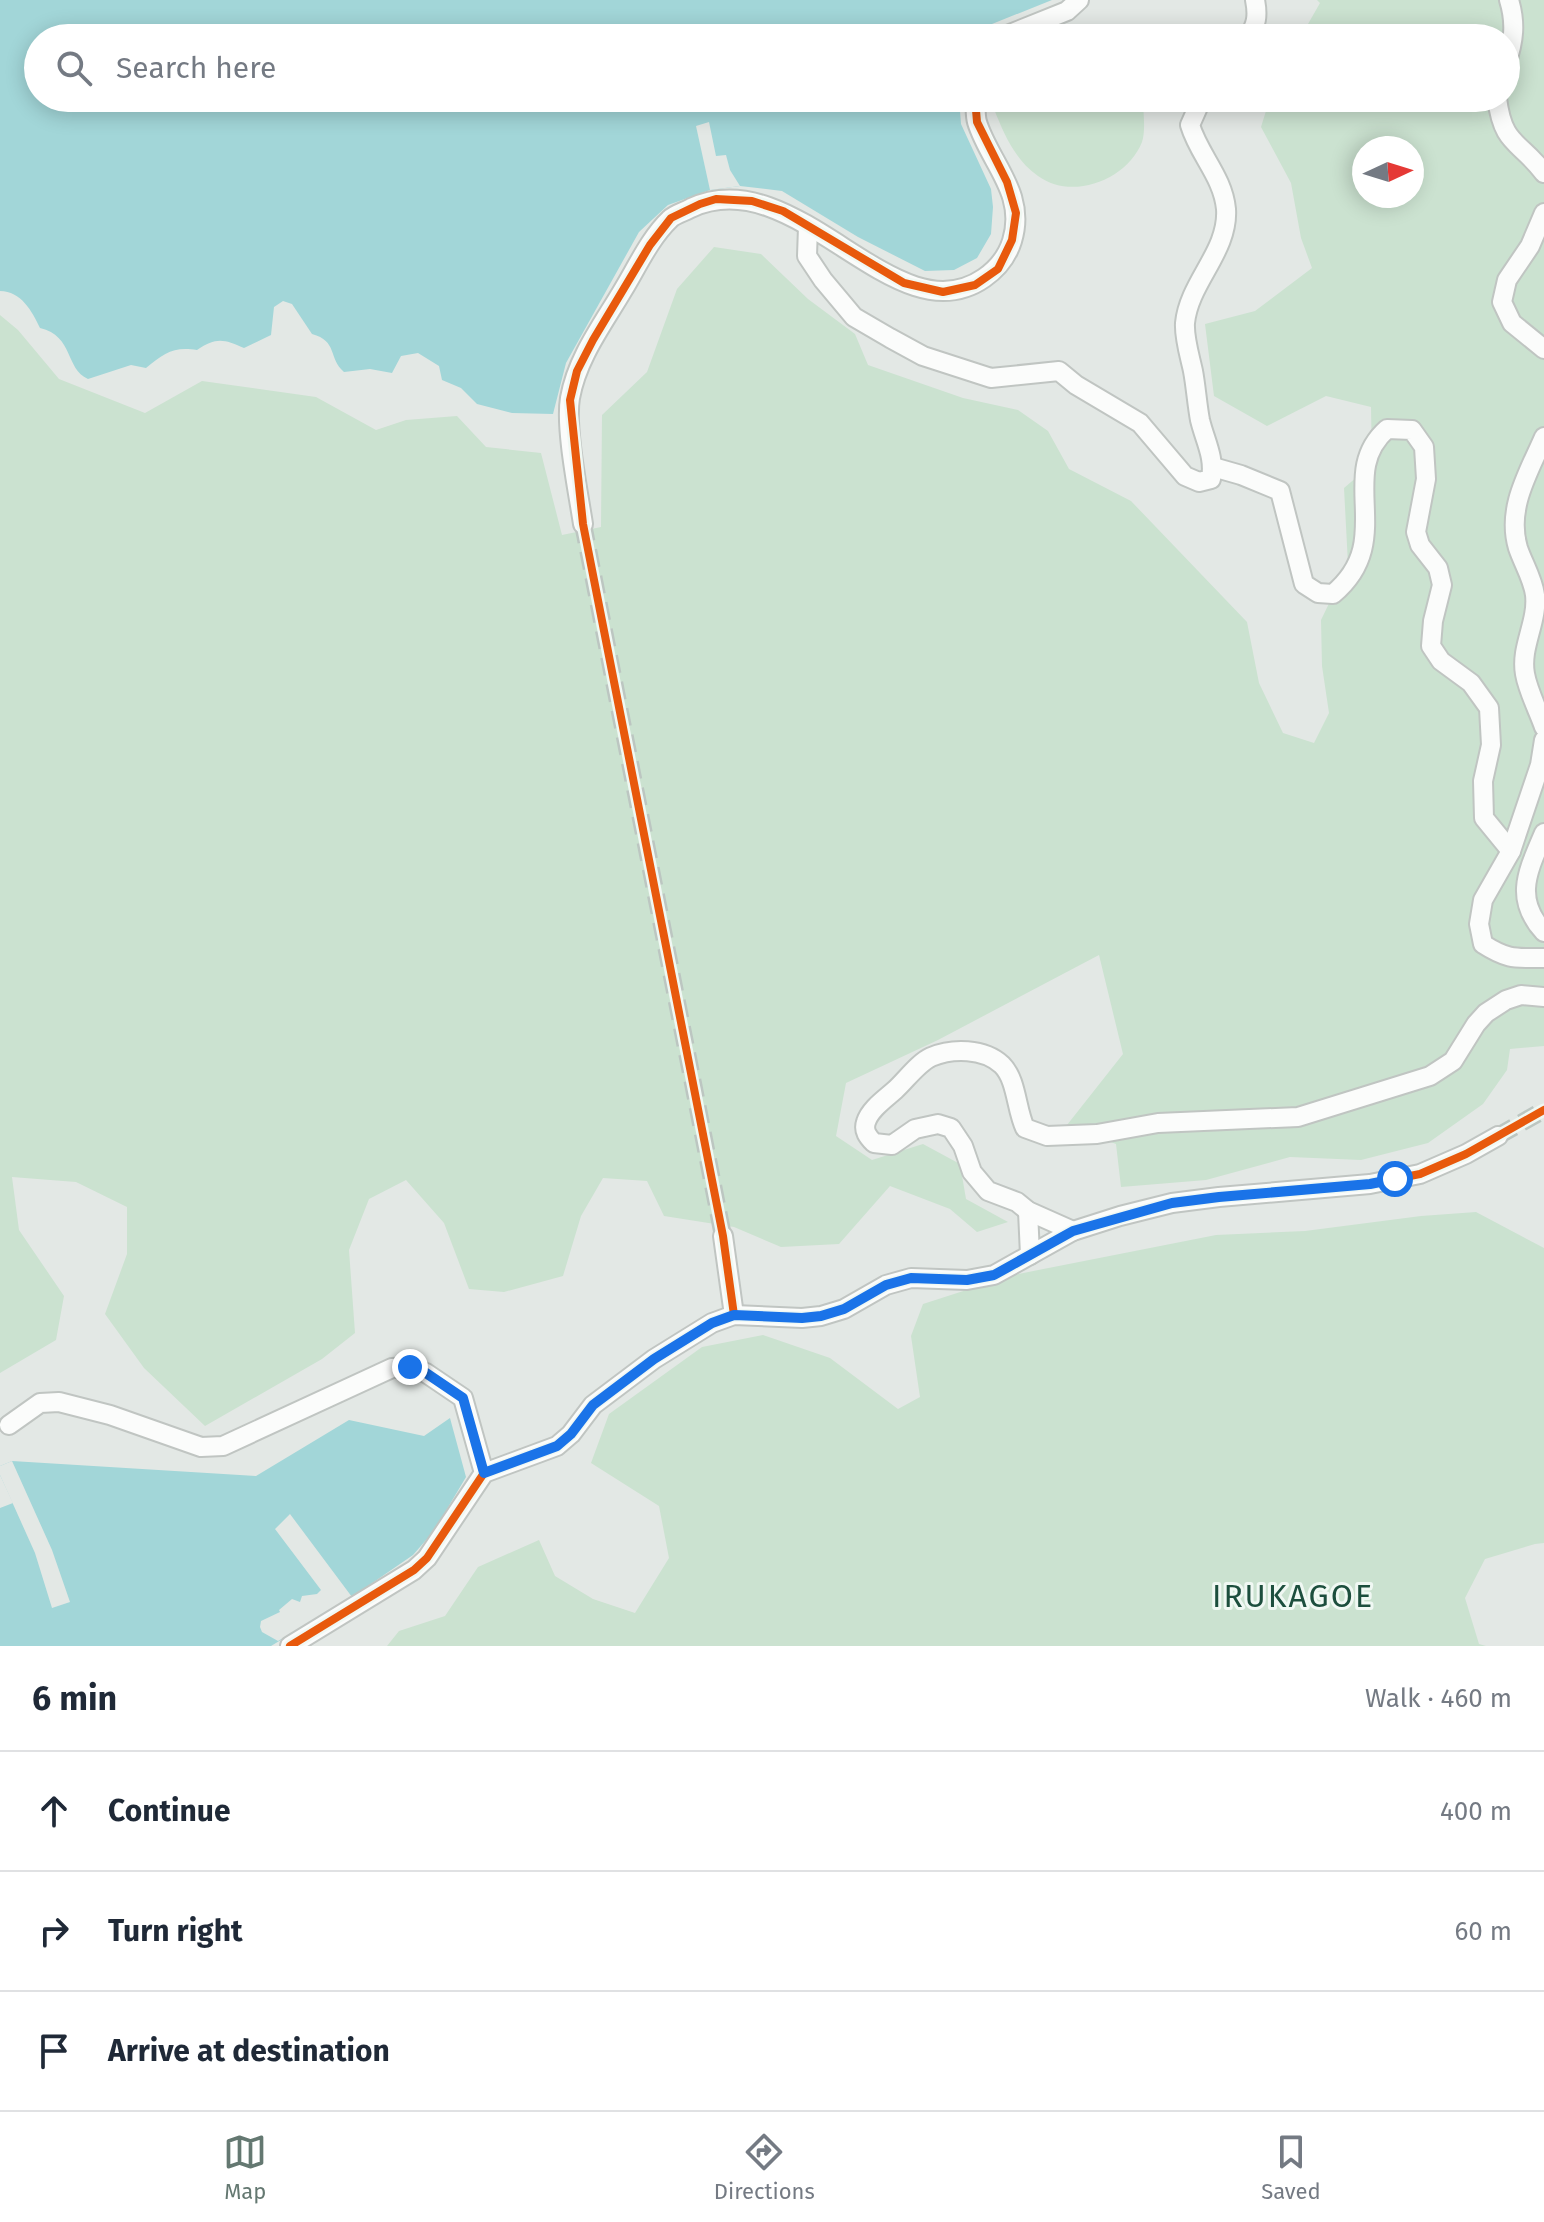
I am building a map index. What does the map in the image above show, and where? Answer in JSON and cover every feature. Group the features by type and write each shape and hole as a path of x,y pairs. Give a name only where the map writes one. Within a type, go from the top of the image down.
{"street":[{"path":"1035,24 1067,11 1079,0"},
{"path":"1254,24 1255,0"},
{"path":"1509,0 1514,24"},
{"path":"583,524 570,400 577,371 593,340 671,218 716,199 752,201 783,211 904,283 943,292 975,285 998,269 1012,240 1016,213 1007,182 977,122 976,112"},
{"path":"808,227 807,256 854,317 923,356 991,378 1059,371 1076,385 1140,423 1185,476 1199,482 1211,479 1213,467 1209,442 1200,421 1185,325 1191,299 1225,226 1226,208 1219,182 1195,141 1190,125 1196,112"},
{"path":"1499,112 1508,138 1544,173"},
{"path":"1544,213 1530,246 1507,280 1502,302 1512,323 1544,349"},
{"path":"1213,467 1280,491 1304,584 1318,593 1333,594 1348,582 1358,568 1366,533 1364,462 1373,441 1387,429 1412,430 1424,447 1426,479 1416,532 1420,545 1438,568 1442,585 1433,621 1431,646 1441,661 1471,683 1489,708 1491,745 1483,781 1484,818 1511,851"},
{"path":"1544,437 1517,498 1514,517 1517,545 1535,593 1535,617 1526,648 1524,674 1544,727"},
{"path":"1544,740 1540,765 1511,851 1483,900 1479,924 1483,944 1501,955 1518,959 1544,958"},
{"path":"1544,833 1527,874 1525,893 1532,919 1544,932"},
{"path":"1073,1231 988,1191 972,1172 963,1146 951,1128 938,1124 915,1129 892,1145 874,1143 866,1135 865,1124 873,1110 929,1058 952,1052 980,1052 1002,1065 1012,1083 1018,1113 1025,1128 1047,1136 1097,1134 1158,1123 1298,1117 1430,1076 1453,1061 1486,1013 1506,1000 1521,995 1544,997"},
{"path":"290,1646 414,1570 427,1558 484,1473 557,1446 571,1434 593,1405 654,1359 712,1323 734,1315 821,1316 844,1309 886,1285 911,1278 967,1280 994,1275 1073,1231 1172,1203 1370,1184 1420,1174 1498,1136"},
{"path":"1028,1211 1030,1255"},
{"path":"723,1236 734,1315"},
{"path":"9,1425 40,1403 59,1402 110,1415 201,1447 223,1446 392,1368 410,1367 426,1373 463,1398 484,1473"}],"green space":[{"path":"1317,0 1544,0 1544,1046 1510,1049 1507,1070 1483,1104 1428,1143 1361,1160 1290,1157 1206,1180 1121,1187 1116,1144 1067,1125 1123,1054 1099,955 938,1040 846,1083 836,1136 872,1160 923,1144 960,1164 966,1199 1008,1222 977,1232 950,1209 890,1186 839,1244 781,1247 734,1227 664,1216 647,1181 603,1178 581,1216 563,1276 504,1292 469,1289 444,1223 406,1180 369,1199 349,1250 355,1333 322,1359 205,1426 144,1368 105,1314 127,1254 127,1207 76,1182 12,1177 19,1230 64,1296 56,1340 0,1373 0,315 18,330 59,379 145,413 202,381 316,397 376,430 406,420 457,416 486,447 541,453 562,535 601,527 602,415 647,372 677,289 714,247 761,254 808,299 855,334 868,365 963,398 1018,410 1048,431 1069,469 1131,501 1247,622 1259,683 1283,733 1314,743 1329,713 1322,666 1321,620 1348,564 1344,488 1372,464 1371,407 1326,396 1267,426 1214,396 1205,324 1255,311 1312,268 1301,238 1291,183 1261,127 1266,112 1520,112 1520,24 1308,24 1320,3"},
{"path":"995,112 1144,112 1142,142 1135,155 1111,176 1082,186 1066,187 1038,176 1006,137"},
{"path":"1476,1212 1544,1248 1544,1543 1485,1559 1465,1598 1479,1644 1486,1646 387,1646 399,1631 445,1616 478,1567 539,1540 555,1576 593,1599 635,1613 669,1558 659,1506 591,1463 609,1414 702,1347 763,1335 830,1358 898,1409 920,1397 911,1336 923,1304 1013,1275 1216,1235 1305,1231"}],"water":[{"path":"0,0 1052,0 992,24 24,24 24,112 960,112 961,124 991,189 991,234 977,258 954,270 925,271 858,237 782,191 740,186 710,190 668,205 639,232 566,363 553,414 512,413 477,404 461,388 442,380 439,366 418,353 401,356 392,373 370,369 344,372 326,341 312,334 292,304 283,301 274,307 271,335 244,348 215,341 197,350 170,352 146,368 131,365 88,379 76,368 59,338 40,328 20,298 0,291"},
{"path":"450,1418 466,1477 434,1531 413,1555 352,1597 271,1646 0,1646 0,1508 13,1503 0,1475 0,1466 12,1461 256,1476 349,1420 424,1436"}],"pier":[{"path":"709,122 716,156 726,155 730,170 740,186 710,190 696,126"},
{"path":"12,1461 52,1550 70,1602 52,1608 35,1553 0,1475 0,1466"},
{"path":"290,1514 352,1597 278,1641 262,1632 261,1621 280,1612 292,1599 300,1602 302,1596 317,1594 321,1590 275,1529"}],"tunnel":[{"path":"583,524 723,1236"},
{"path":"1498,1136 1544,1110"}],"cycle path":[{"path":"734,1315 723,1236 583,524 570,400 577,371 650,245 671,218 716,199 752,201 783,211 904,283 943,292 975,285 998,269 1012,240 1016,213 1007,182 977,122 976,112"},
{"path":"290,1646 414,1570 427,1558 484,1473 557,1446 571,1434 593,1405 654,1359 712,1323 734,1315 821,1316 844,1309 886,1285 911,1278 967,1280 994,1275 1073,1231 1172,1203 1370,1184 1420,1174 1466,1154 1544,1110"}],"district":[{"name":"IRUKAGOE","path":"1293,1596"}],"route":[{"path":"410,1367 426,1373 463,1398 484,1473 557,1446 571,1434 593,1405 654,1359 712,1323 734,1315 821,1316 844,1309 886,1285 911,1278 967,1280 994,1275 1073,1231 1172,1203 1395,1179"}]}
